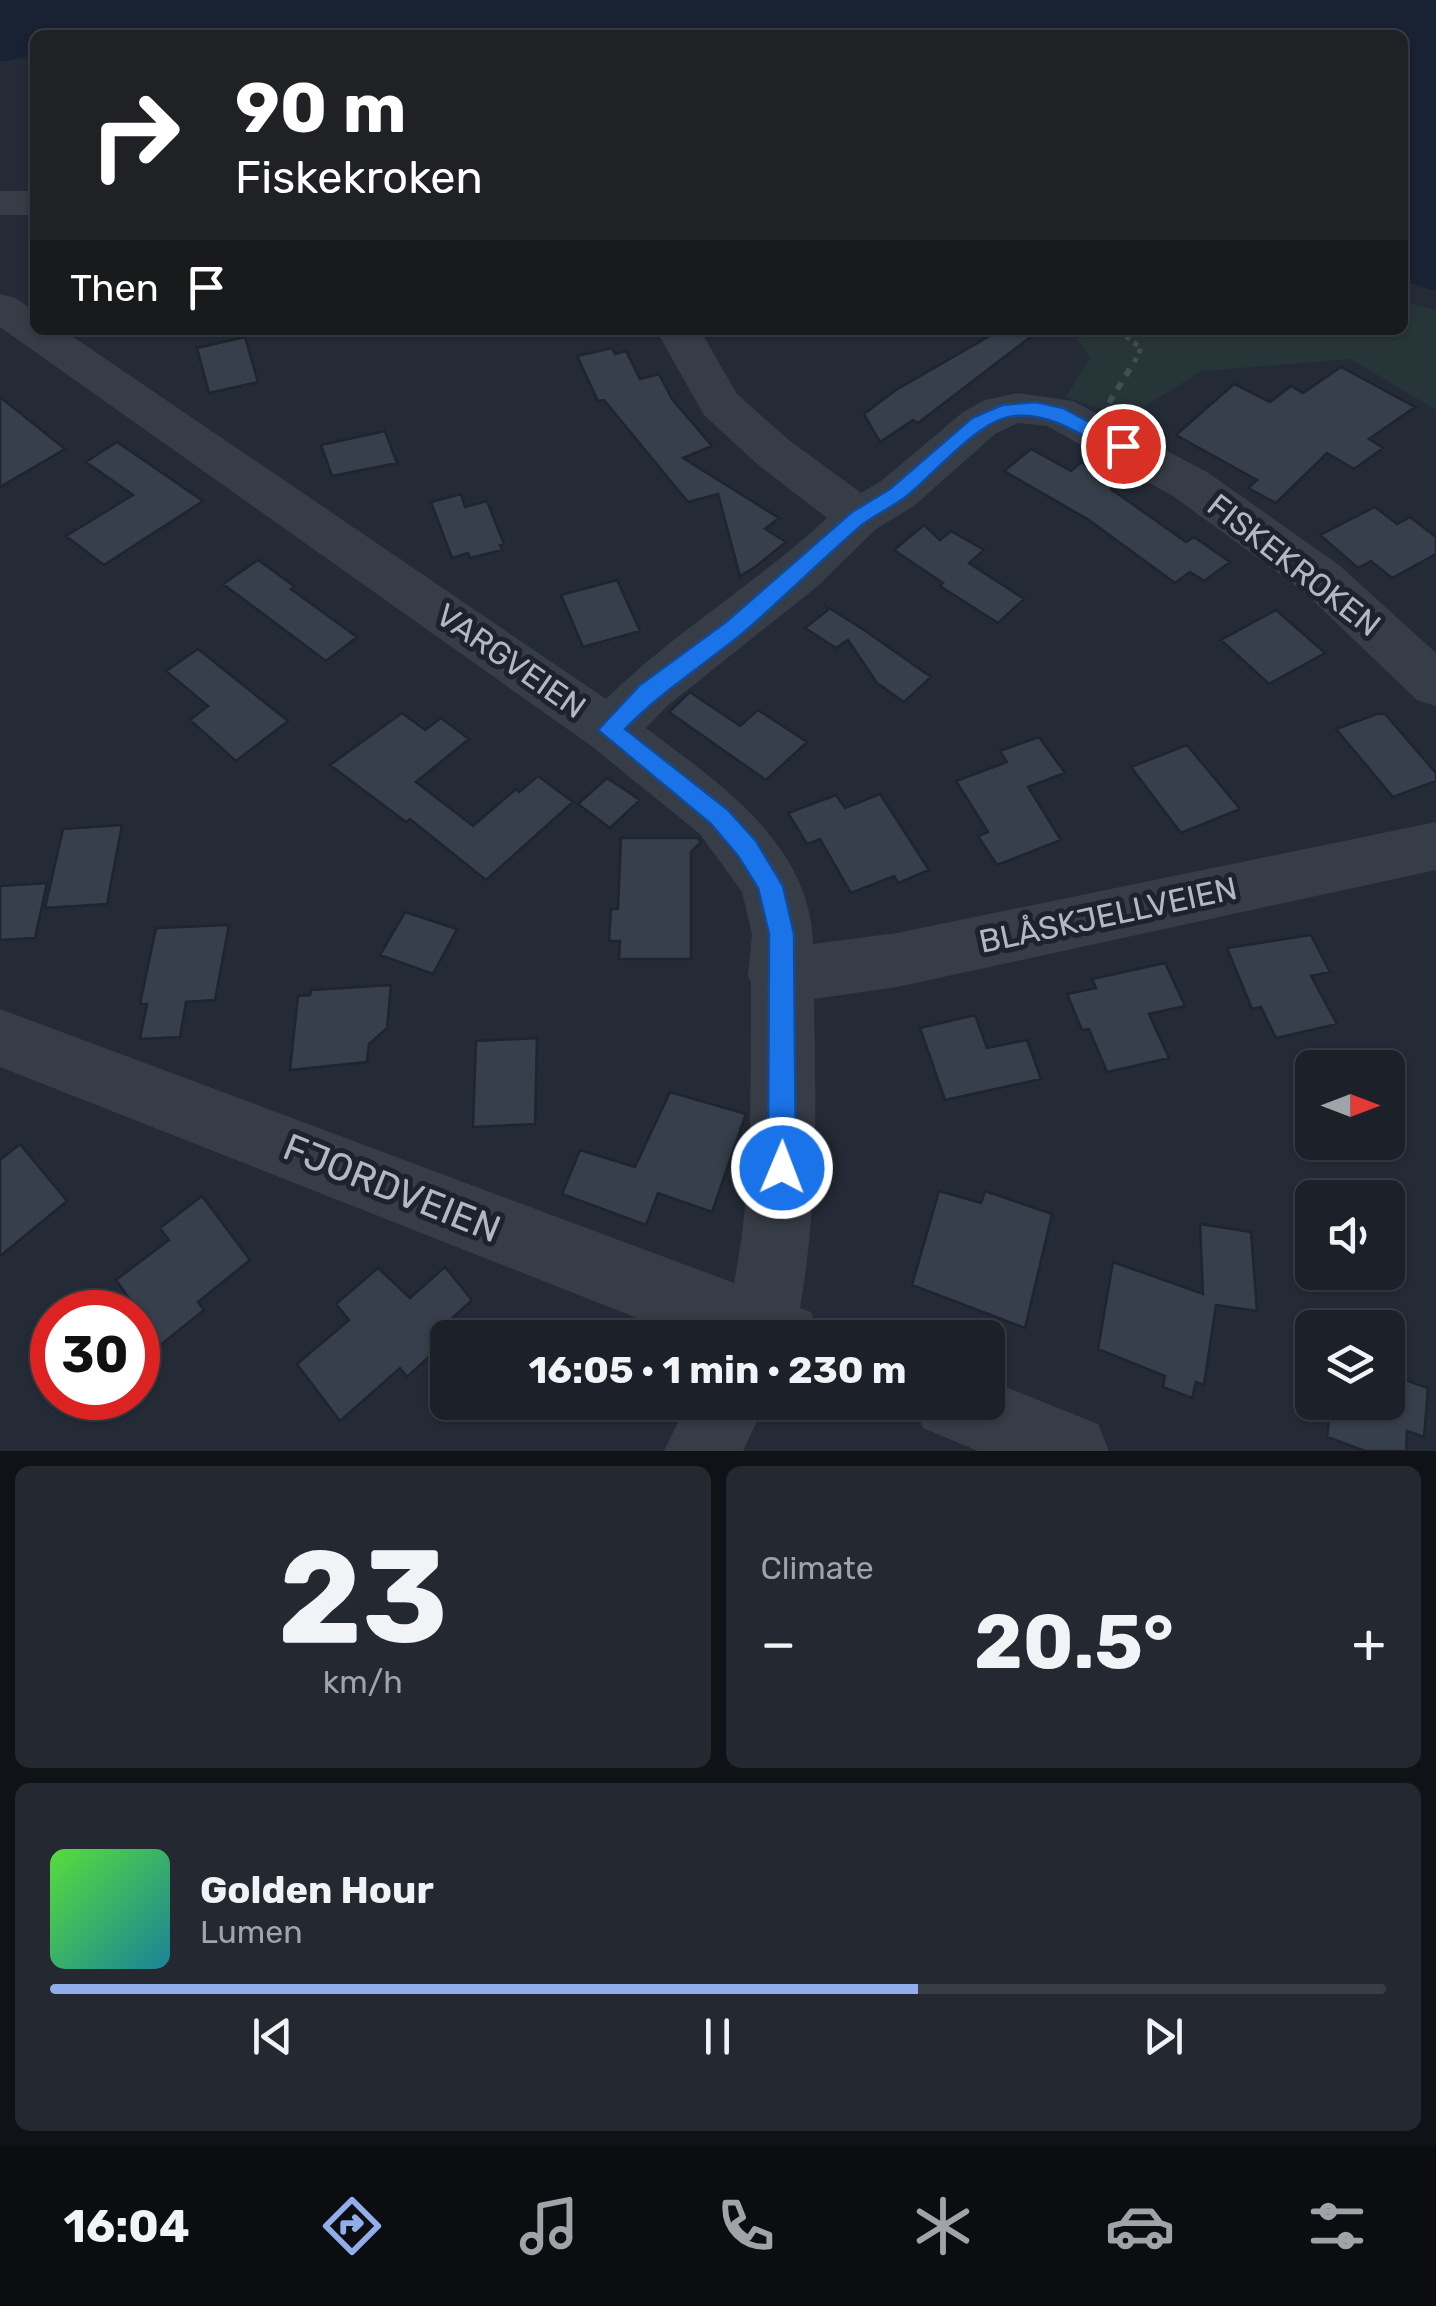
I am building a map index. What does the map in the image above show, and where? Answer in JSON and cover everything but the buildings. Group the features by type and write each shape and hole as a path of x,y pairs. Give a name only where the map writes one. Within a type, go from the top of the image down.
{"street":[{"path":"0,203 30,203"},
{"name":"VARGVEIEN","path":"0,307 30,328"},
{"name":"VARGVEIEN","path":"40,335 610,730 720,817 747,848 770,886 782,934 779,976 783,1145 770,1320"},
{"path":"681,335 720,404 773,452 859,517"},
{"name":"FISKEKROKEN","path":"610,730 648,691 734,628 859,517 897,494 979,423 1002,411 1036,408 1056,412 1090,428 1190,484 1321,578 1436,686"},
{"name":"BLÅSKJELLVEIEN","path":"779,976 897,960 1436,846"},
{"name":"FJORDVEIEN","path":"0,1038 730,1320"},
{"path":"702,1451 719,1420"},
{"path":"994,1420 1072,1451"}],"path":[{"path":"1090,428 1125,381 1141,348 1124,335"}],"shaded area":[{"path":"1408,303 1436,310 1436,410 1351,359 1202,371 1127,417 1066,397 1090,358 1074,335 1408,335"}],"water":[{"path":"0,0 1436,0 1436,291 1408,283 1408,30 30,30 30,56 0,62"}],"route":[{"path":"782,1168 782,934 770,886 747,848 720,817 610,730 648,691 734,628 859,517 897,494 979,423 1002,411 1036,408 1056,412 1123,446"}]}
